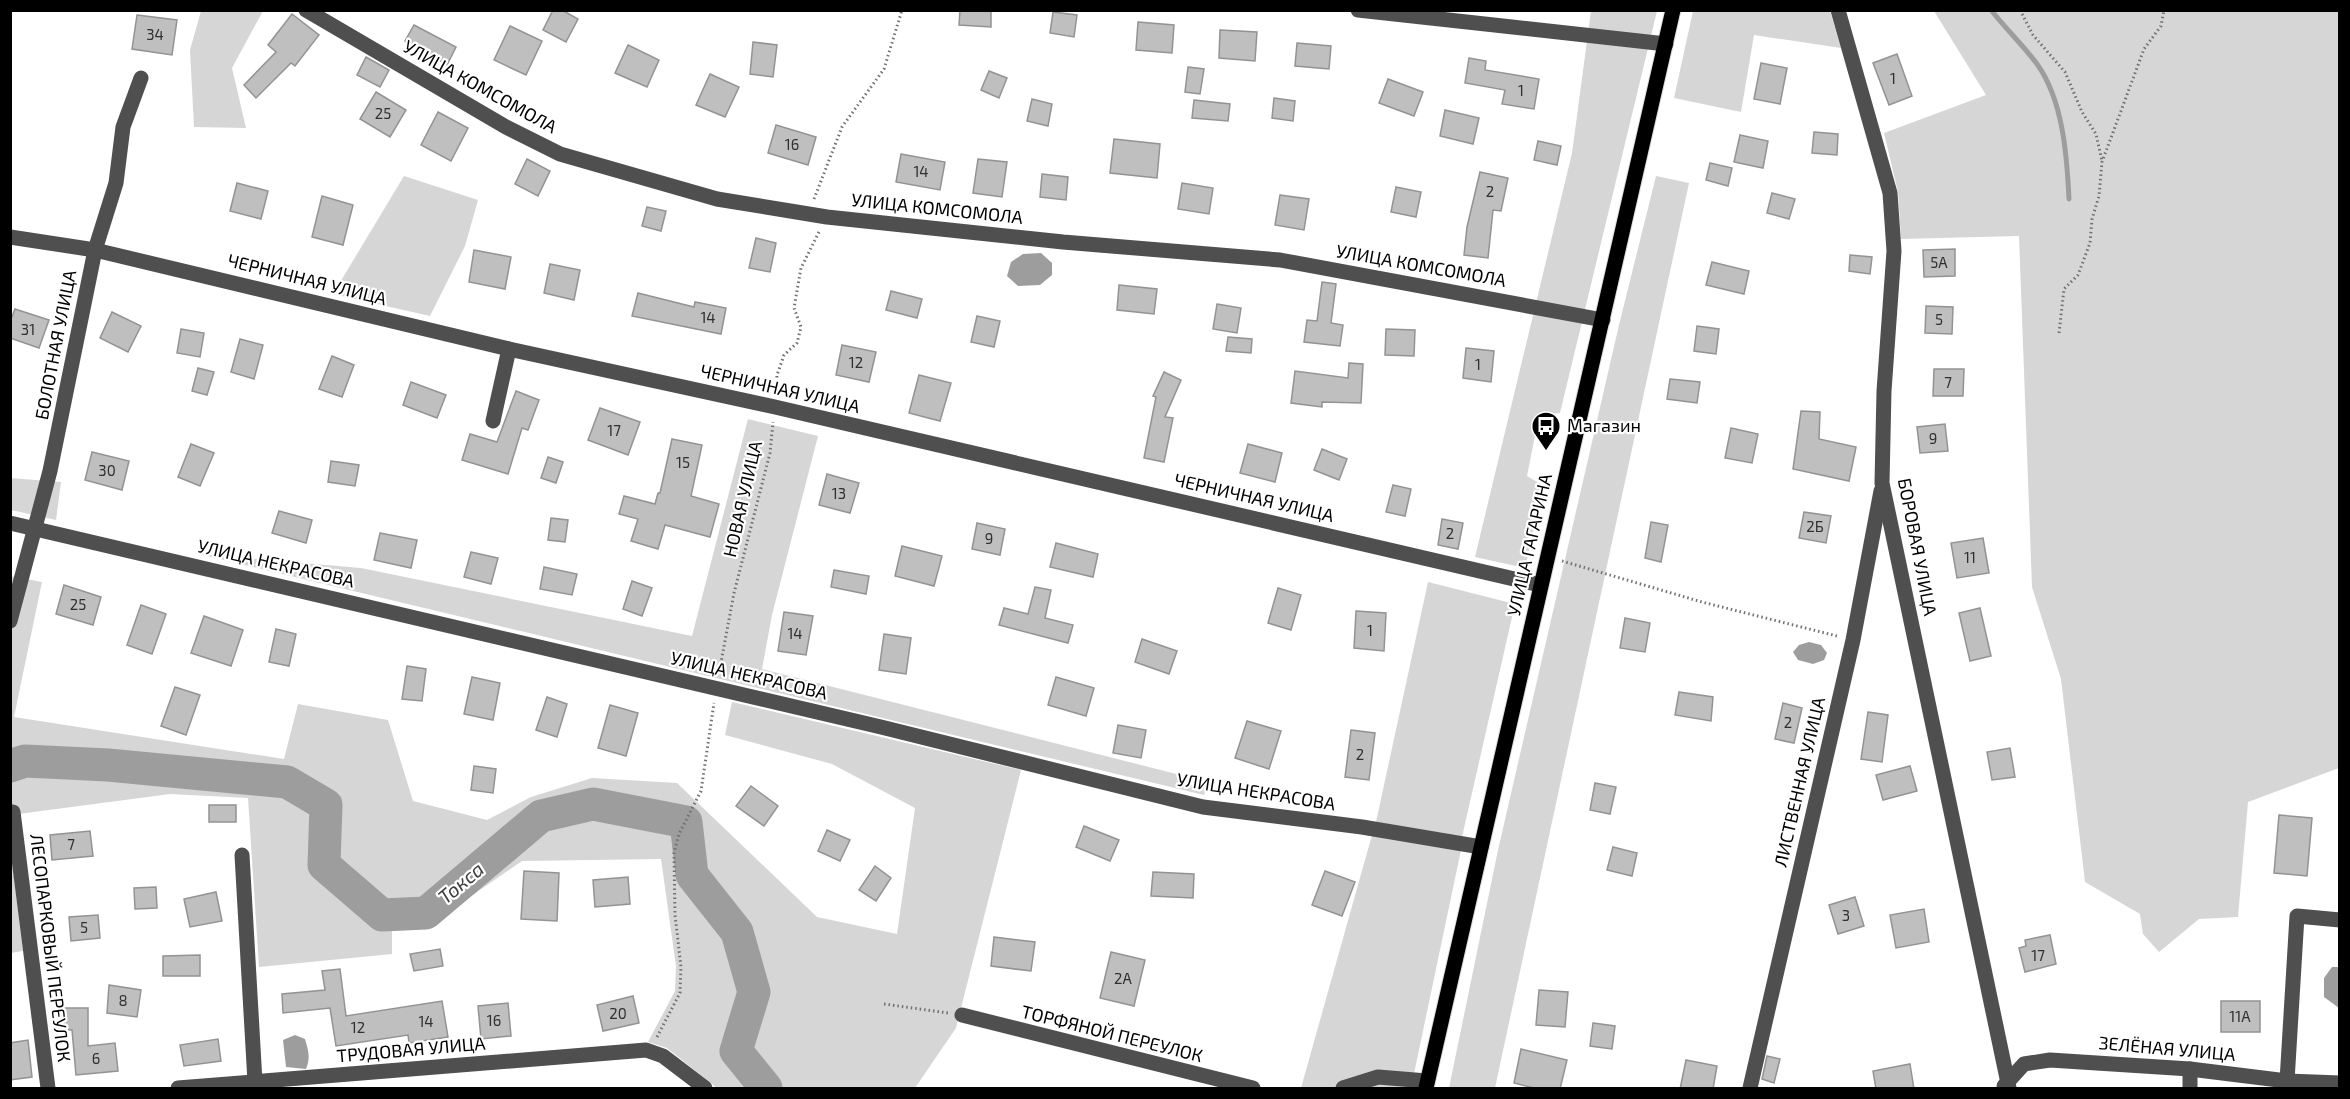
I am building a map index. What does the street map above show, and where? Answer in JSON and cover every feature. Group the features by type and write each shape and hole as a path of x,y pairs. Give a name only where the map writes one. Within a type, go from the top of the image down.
{"main road":[{"name":"УЛИЦА ГАГАРИНА","path":"1426,1085 1673,10"}],"street":[{"name":"УЛИЦА КОМСОМОЛА","path":"306,10 506,127 560,154 717,199 808,215 1063,242 1281,260 1603,320"},
{"path":"1358,10 1666,44"},
{"name":"БОРОВАЯ УЛИЦА","path":"1838,10 1890,194 1894,251 1884,391 1882,483 2006,1086"},
{"name":"БОЛОТНАЯ УЛИЦА","path":"10,621 50,471 95,250 116,183 123,127 141,78"},
{"name":"ЧЕРНИЧНАЯ УЛИЦА","path":"10,237 95,250 508,349 775,407 1540,585"},
{"path":"493,421 508,349"},
{"name":"ЛИСТВЕННАЯ УЛИЦА","path":"1750,1089 1853,640 1882,483"},
{"name":"УЛИЦА НЕКРАСОВА","path":"10,524 881,727 1203,807 1362,827 1481,848"},
{"name":"ЛЕСОПАРКОВЫЙ ПЕРЕУЛОК","path":"13,812 48,1089"},
{"path":"242,855 255,1082"},
{"path":"2287,1081 2297,916 2340,920"},
{"name":"ТОРФЯНОЙ ПЕРЕУЛОК","path":"962,1015 1253,1089"},
{"path":"646,1050 663,1056 705,1089"},
{"name":"ТРУДОВАЯ УЛИЦА","path":"178,1089 646,1050"},
{"name":"ЗЕЛЁНАЯ УЛИЦА","path":"2006,1086 2024,1064 2050,1060 2190,1069 2287,1081 2340,1083"},
{"path":"2190,1069 2190,1089"},
{"path":"1343,1089 1378,1077 1426,1085"}],"path":[{"path":"808,215 842,127 884,69 902,10"},
{"path":"2020,10 2033,35 2065,72 2082,112 2097,134 2102,162 2099,196 2092,219 2090,243 2078,275 2064,289 2059,333"},
{"path":"2102,162 2144,49 2161,26 2164,10"},
{"name":"НОВАЯ УЛИЦА","path":"646,1050 660,1033 680,993 681,967 674,853 679,834 699,800 734,593 770,453 777,375 784,355 797,343 801,327 794,308 801,268 827,217"},
{"path":"1547,557 1702,602 1853,640"},
{"path":"884,1004 962,1015"}],"shaded area":[{"path":"201,11 263,11 232,68 246,128 194,127 190,50"},
{"path":"1591,11 1657,11 1560,413 1539,415 1527,476 1544,486 1525,568 1475,557 1572,153"},
{"path":"1693,11 1830,11 1841,48 1754,35 1741,112 1674,98"},
{"path":"1934,11 2339,11 2339,768 2248,802 2238,917 2199,919 2159,952 2143,934 2140,914 2085,882 2061,679 2032,587 2019,236 1901,239 1898,192 1884,133 1986,95"},
{"path":"404,176 478,200 465,246 430,316 333,294"},
{"path":"1656,176 1689,183 1495,1088 1449,1088 1498,850 1619,325"},
{"path":"1041,253 1052,263 1052,275 1040,285 1018,286 1007,276 1011,262 1023,254"},
{"path":"748,419 818,436 772,615 762,669 1208,782 1204,795 199,554 361,568 692,636"},
{"path":"10,478 61,482 56,520 11,510"},
{"path":"10,576 42,582 14,717 284,759 298,704 388,720 413,801 487,820 531,797 592,778 677,783 817,917 897,934 915,808 832,764 725,735 732,702 1021,770 956,1028 915,1088 717,1088 667,1048 648,1042 675,991 676,966 661,859 522,861 435,921 392,928 392,954 259,967 248,798 170,794 11,815"},
{"path":"1428,582 1515,604 1462,837 1376,822"},
{"path":"1809,642 1821,645 1827,653 1824,660 1813,664 1798,660 1793,652 1799,645"},
{"path":"1372,835 1461,850 1411,1088 1301,1088"},
{"path":"10,847 23,951 11,953 10,953"},
{"path":"2332,967 2339,967 2339,1008 2324,997 2324,978"},
{"path":"295,1035 305,1039 309,1057 306,1069 286,1067 283,1040"}],"building":[{"path":"553,10 562,10 578,19 566,42 543,30"},
{"path":"960,10 991,10 991,27 959,25"},
{"path":"1053,12 1077,15 1074,37 1050,33"},
{"path":"292,14 319,35 295,66 291,63 256,98 244,85 276,52 268,45"},
{"path":"137,15 177,20 172,55 132,49"},
{"path":"1138,22 1174,25 1172,53 1136,50"},
{"path":"414,25 456,47 447,65 405,41"},
{"path":"510,26 542,41 526,75 494,60"},
{"path":"1220,30 1257,32 1255,61 1219,58"},
{"path":"753,42 777,45 773,77 750,74"},
{"path":"1297,43 1331,46 1329,69 1295,66"},
{"path":"628,45 659,60 647,87 615,73"},
{"path":"1897,54 1912,96 1889,105 1873,63"},
{"path":"366,57 389,70 380,87 357,75"},
{"path":"1469,58 1486,61 1485,70 1539,79 1534,109 1502,104 1505,90 1465,83"},
{"path":"1761,63 1787,68 1780,104 1754,99"},
{"path":"1188,67 1204,69 1200,94 1185,92"},
{"path":"989,71 1007,78 999,98 981,90"},
{"path":"710,74 739,87 725,117 696,105"},
{"path":"1388,79 1423,92 1414,116 1379,103"},
{"path":"376,92 406,110 390,137 360,119"},
{"path":"1274,98 1295,101 1293,121 1272,118"},
{"path":"1032,99 1052,104 1048,126 1027,121"},
{"path":"1194,100 1230,104 1228,121 1192,118"},
{"path":"1445,110 1479,118 1473,144 1440,136"},
{"path":"438,112 468,128 451,161 421,145"},
{"path":"776,125 816,137 808,165 768,153"},
{"path":"1814,132 1838,134 1837,155 1812,153"},
{"path":"1740,135 1768,141 1763,168 1734,162"},
{"path":"1114,139 1160,144 1157,178 1110,173"},
{"path":"1538,141 1561,146 1557,165 1534,160"},
{"path":"901,154 945,162 940,190 896,182"},
{"path":"527,159 550,171 538,196 515,184"},
{"path":"978,159 1007,162 1002,197 973,193"},
{"path":"1710,163 1732,168 1728,186 1706,180"},
{"path":"1480,172 1508,178 1501,211 1493,210 1488,258 1464,255 1467,227"},
{"path":"1042,174 1068,177 1066,200 1040,197"},
{"path":"237,183 268,191 261,219 230,211"},
{"path":"1182,183 1213,188 1209,214 1178,209"},
{"path":"1396,187 1421,192 1416,217 1391,212"},
{"path":"1772,193 1795,199 1789,219 1767,213"},
{"path":"1280,195 1309,199 1304,230 1275,225"},
{"path":"322,196 353,205 343,245 312,237"},
{"path":"647,207 666,211 661,231 642,226"},
{"path":"756,238 776,243 770,272 749,268"},
{"path":"1955,249 1955,276 1924,277 1923,250"},
{"path":"474,250 511,257 505,289 469,282"},
{"path":"1850,255 1872,257 1870,274 1849,271"},
{"path":"1712,262 1749,271 1744,294 1706,285"},
{"path":"550,264 580,270 574,300 544,293"},
{"path":"1322,282 1336,284 1331,323 1343,325 1340,346 1304,342 1307,320 1317,321"},
{"path":"1119,285 1157,289 1154,314 1117,310"},
{"path":"891,291 922,299 917,318 886,310"},
{"path":"638,293 694,307 695,302 726,308 721,334 632,316"},
{"path":"1217,304 1241,308 1237,333 1213,329"},
{"path":"1926,306 1953,307 1952,334 1925,333"},
{"path":"15,309 49,320 39,348 10,338 10,322"},
{"path":"112,312 141,326 128,352 100,338"},
{"path":"977,316 1000,321 994,347 971,342"},
{"path":"1697,326 1719,329 1716,354 1694,351"},
{"path":"181,329 204,333 200,357 177,353"},
{"path":"1386,329 1415,330 1414,356 1385,355"},
{"path":"1228,337 1252,339 1251,353 1226,351"},
{"path":"240,339 263,345 254,379 231,372"},
{"path":"842,345 876,352 869,382 836,375"},
{"path":"1466,348 1494,351 1491,382 1463,378"},
{"path":"332,356 354,365 342,397 319,389"},
{"path":"1349,363 1363,364 1361,403 1322,402 1322,407 1291,403 1295,371 1348,378"},
{"path":"198,368 214,372 207,395 192,391"},
{"path":"1934,369 1964,369 1963,396 1933,396"},
{"path":"1164,372 1181,380 1165,417 1173,418 1164,462 1144,458 1156,397 1153,396"},
{"path":"919,375 951,383 940,421 909,413"},
{"path":"1670,379 1700,382 1697,403 1667,399"},
{"path":"411,382 446,395 437,418 403,405"},
{"path":"516,391 539,400 528,430 522,428 508,474 462,460 470,434 497,442"},
{"path":"600,408 640,422 628,455 588,440"},
{"path":"1801,411 1820,412 1819,439 1856,447 1849,481 1793,469"},
{"path":"1945,424 1948,451 1920,453 1917,427"},
{"path":"1731,428 1758,434 1752,463 1725,458"},
{"path":"672,439 702,445 691,496 719,504 710,537 665,525 658,549 631,541 638,519 619,514 624,496 655,504 658,493 660,493"},
{"path":"191,444 214,453 200,486 178,477"},
{"path":"1248,444 1282,453 1275,482 1240,473"},
{"path":"1322,449 1347,459 1339,480 1314,470"},
{"path":"92,452 129,461 122,490 85,480"},
{"path":"548,457 563,462 556,483 541,478"},
{"path":"331,461 359,465 355,486 328,482"},
{"path":"827,474 859,483 850,513 819,505"},
{"path":"1393,485 1411,489 1405,516 1386,512"},
{"path":"279,511 312,520 306,543 272,533"},
{"path":"1804,512 1831,516 1826,543 1799,538"},
{"path":"551,518 568,520 565,542 548,540"},
{"path":"1442,519 1463,523 1458,549 1438,545"},
{"path":"1651,522 1668,525 1661,562 1645,558"},
{"path":"977,523 1005,529 1000,555 972,549"},
{"path":"380,533 417,540 411,568 374,560"},
{"path":"1983,538 1989,573 1957,578 1951,543"},
{"path":"1056,543 1098,554 1093,577 1050,567"},
{"path":"902,546 942,556 934,586 895,576"},
{"path":"471,552 498,558 491,584 464,577"},
{"path":"544,567 577,574 572,595 540,589"},
{"path":"834,570 869,576 866,594 831,587"},
{"path":"632,581 652,588 642,616 623,609"},
{"path":"64,585 101,597 93,625 56,614"},
{"path":"1035,587 1051,590 1045,618 1073,625 1068,643 999,625 1004,608 1028,614"},
{"path":"1278,588 1301,595 1291,630 1268,623"},
{"path":"141,605 166,614 152,654 127,645"},
{"path":"1980,608 1991,656 1970,661 1959,613"},
{"path":"1356,611 1386,613 1384,651 1354,648"},
{"path":"784,612 813,616 806,655 778,651"},
{"path":"204,616 243,630 231,666 191,653"},
{"path":"1625,618 1650,623 1645,652 1620,648"},
{"path":"276,629 296,634 289,666 269,662"},
{"path":"884,634 911,638 906,674 879,670"},
{"path":"1142,639 1177,651 1169,674 1135,662"},
{"path":"407,666 426,669 422,701 402,699"},
{"path":"472,677 500,683 493,720 464,714"},
{"path":"1056,677 1094,688 1086,716 1048,705"},
{"path":"175,687 200,695 186,735 161,726"},
{"path":"1679,692 1713,697 1711,721 1675,715"},
{"path":"547,697 567,704 557,737 536,730"},
{"path":"1783,703 1802,708 1794,743 1775,739"},
{"path":"610,705 638,713 626,756 598,748"},
{"path":"1868,712 1888,715 1882,762 1861,759"},
{"path":"1247,721 1281,731 1269,769 1235,758"},
{"path":"1118,725 1146,730 1141,758 1113,753"},
{"path":"1351,730 1375,733 1369,780 1345,777"},
{"path":"2010,748 2015,777 1992,780 1987,752"},
{"path":"474,766 496,769 493,793 471,790"},
{"path":"1910,766 1917,791 1883,800 1876,775"},
{"path":"1595,783 1616,787 1610,814 1590,810"},
{"path":"751,786 778,806 764,826 736,806"},
{"path":"209,805 236,805 236,822 209,822"},
{"path":"2279,815 2312,818 2307,876 2274,873"},
{"path":"1084,826 1119,840 1110,861 1076,847"},
{"path":"827,830 850,840 840,861 818,851"},
{"path":"90,831 93,856 52,860 50,835"},
{"path":"1613,847 1637,853 1632,876 1607,870"},
{"path":"875,866 891,878 876,901 859,890"},
{"path":"524,871 559,873 557,921 521,919"},
{"path":"1325,871 1355,882 1342,916 1312,905"},
{"path":"1153,872 1194,874 1193,898 1151,896"},
{"path":"628,877 630,904 595,907 593,880"},
{"path":"156,887 157,908 135,909 134,888"},
{"path":"216,892 222,921 190,927 184,899"},
{"path":"1855,897 1864,926 1838,934 1829,905"},
{"path":"1924,909 1929,942 1896,948 1890,915"},
{"path":"98,915 100,938 71,941 69,917"},
{"path":"2050,935 2056,964 2025,972 2019,948 2026,946 2025,940"},
{"path":"994,937 1035,942 1031,971 991,966"},
{"path":"440,949 443,966 414,971 410,954"},
{"path":"1111,952 1145,960 1134,1006 1100,998"},
{"path":"200,955 200,976 163,976 163,956"},
{"path":"340,969 346,1016 442,1001 448,1037 409,1043 408,1035 336,1046 330,1008 283,1013 282,994 325,990 322,971"},
{"path":"109,985 141,990 137,1017 107,1013"},
{"path":"1539,990 1568,992 1565,1027 1536,1025"},
{"path":"633,996 639,1023 603,1031 597,1005"},
{"path":"2221,1001 2260,1001 2260,1032 2221,1032"},
{"path":"508,1003 511,1036 481,1039 478,1006"},
{"path":"59,1008 88,1008 88,1046 115,1043 118,1071 76,1075 72,1030 59,1030"},
{"path":"1593,1023 1615,1026 1612,1049 1590,1046"},
{"path":"218,1039 221,1061 184,1066 180,1045"},
{"path":"28,1040 32,1077 10,1080 10,1043"},
{"path":"1521,1049 1567,1060 1560,1089 1538,1089 1514,1083"},
{"path":"1767,1056 1780,1059 1774,1083 1762,1079"},
{"path":"1686,1060 1717,1066 1713,1089 1680,1089"},
{"path":"1910,1064 1914,1089 1876,1089 1873,1071"}],"waterway":[{"path":"1991,10 2037,64 2053,94 2065,147 2069,199"},
{"name":"Токса","path":"10,766 25,761 108,765 287,782 326,805 324,865 382,915 426,913 541,816 593,804 686,822 692,875 737,932 754,992 736,1051 766,1088"}],"place":[{"name":"Магазин","path":"1546,452"}]}
